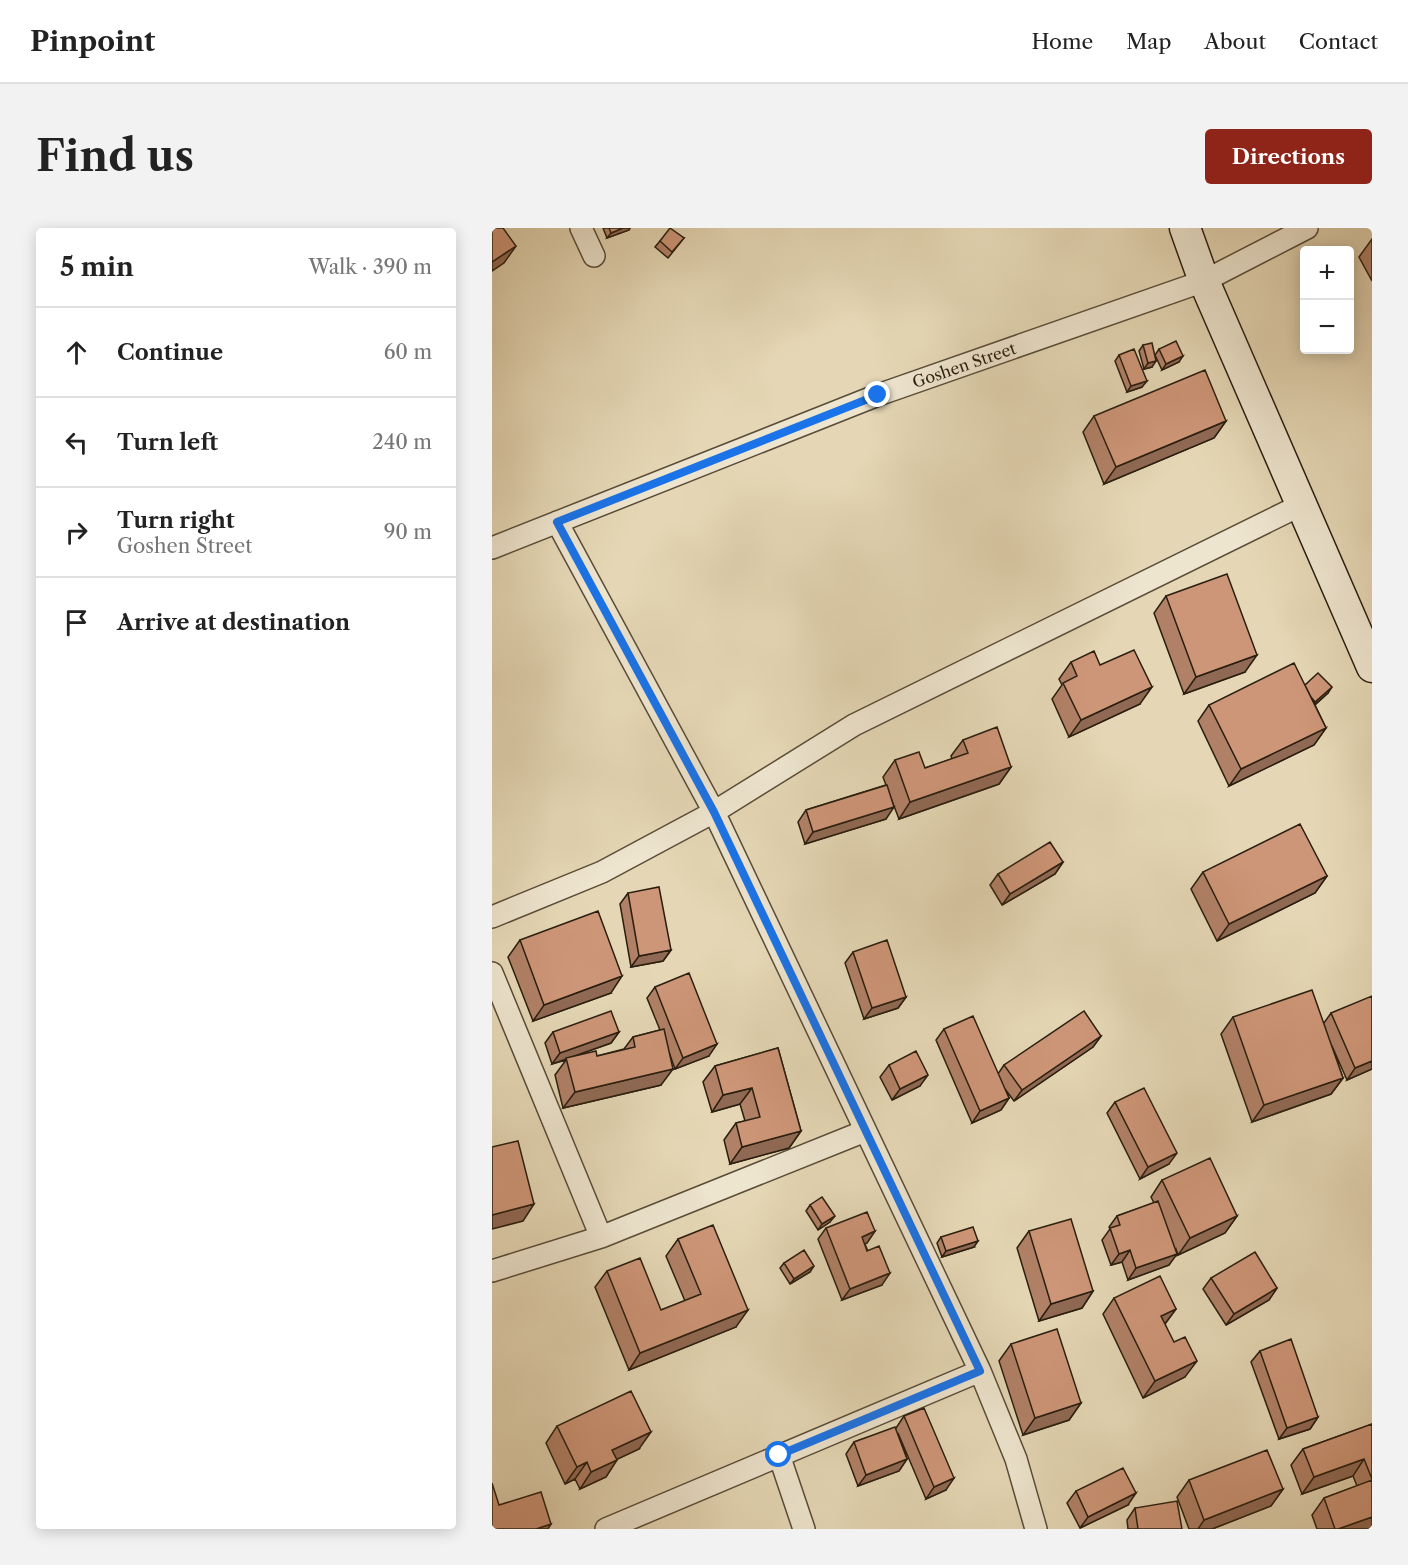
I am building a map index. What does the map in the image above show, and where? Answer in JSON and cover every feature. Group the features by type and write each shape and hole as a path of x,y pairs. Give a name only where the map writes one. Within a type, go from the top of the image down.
{"street":[{"path":"581,228 594,256"},
{"path":"1185,228 1204,281 1372,667"},
{"name":"Goshen Street","path":"492,548 878,395 1204,281 1308,228"},
{"path":"492,917 602,872 714,812 854,725 1303,504"},
{"path":"557,522 714,812 980,1371 1016,1459 1036,1529"},
{"path":"492,973 601,1237"},
{"path":"492,1271 601,1237 865,1131"},
{"path":"606,1529 980,1371"},
{"path":"779,1455 804,1529"}],"building":[{"path":"492,228 503,228 516,246 492,262"},
{"path":"609,228 623,228 611,233"},
{"path":"670,228 684,238 672,252 660,241"},
{"path":"1176,341 1183,356 1166,364 1159,349"},
{"path":"1152,343 1156,361 1148,363 1143,345"},
{"path":"1134,349 1147,381 1131,386 1119,355"},
{"path":"1205,370 1226,421 1116,467 1094,416"},
{"path":"1227,574 1257,655 1196,677 1166,596"},
{"path":"1134,650 1152,687 1081,720 1063,683 1077,676 1071,662 1094,651 1100,665"},
{"path":"1294,663 1326,728 1241,769 1209,705"},
{"path":"1318,673 1332,687 1315,702 1305,685"},
{"path":"997,727 1011,767 910,802 895,760 919,752 925,768 968,753 963,740"},
{"path":"887,785 894,807 813,832 806,810"},
{"path":"1300,824 1327,876 1229,924 1203,872"},
{"path":"1050,842 1063,862 1010,894 998,874"},
{"path":"659,887 671,950 639,956 628,893"},
{"path":"598,911 622,976 544,1005 520,940"},
{"path":"887,940 906,997 872,1008 853,952"},
{"path":"689,973 717,1044 683,1058 655,987"},
{"path":"1312,990 1343,1078 1264,1105 1233,1017"},
{"path":"1372,996 1372,1061 1355,1068 1331,1013"},
{"path":"611,1011 619,1032 560,1053 553,1032"},
{"path":"1084,1011 1101,1036 1022,1090 1004,1065"},
{"path":"973,1016 1009,1098 980,1111 944,1029"},
{"path":"664,1029 673,1069 575,1092 566,1058 596,1051 597,1056 635,1047 633,1037"},
{"path":"778,1048 801,1131 742,1147 736,1123 760,1117 752,1088 723,1095 715,1066"},
{"path":"916,1051 928,1075 900,1089 889,1065"},
{"path":"1144,1088 1177,1153 1148,1167 1115,1102"},
{"path":"518,1141 534,1204 492,1215 492,1147"},
{"path":"1210,1158 1237,1216 1190,1238 1162,1180"},
{"path":"822,1197 835,1216 822,1224 810,1205"},
{"path":"1158,1201 1177,1254 1136,1268 1130,1250 1119,1254 1110,1228 1120,1225 1117,1216"},
{"path":"867,1212 875,1231 862,1237 867,1251 879,1246 890,1273 850,1289 826,1228"},
{"path":"1071,1219 1093,1291 1051,1304 1029,1231"},
{"path":"713,1225 748,1310 640,1353 607,1271 640,1258 661,1310 701,1294 678,1239"},
{"path":"973,1227 978,1241 946,1251 941,1237"},
{"path":"804,1250 814,1266 794,1279 784,1263"},
{"path":"1255,1252 1277,1288 1234,1314 1211,1278"},
{"path":"1160,1276 1176,1309 1161,1316 1174,1342 1185,1337 1197,1361 1155,1381 1114,1298"},
{"path":"1057,1329 1081,1403 1035,1418 1011,1344"},
{"path":"1291,1339 1318,1417 1287,1428 1260,1351"},
{"path":"631,1391 651,1432 612,1450 617,1460 591,1472 587,1462 577,1467 557,1426"},
{"path":"924,1408 954,1478 934,1487 904,1416"},
{"path":"1372,1424 1372,1479 1364,1459 1314,1477 1303,1449"},
{"path":"895,1427 907,1459 866,1475 854,1442"},
{"path":"1267,1450 1283,1489 1204,1520 1189,1480"},
{"path":"1123,1468 1136,1493 1088,1517 1076,1491"},
{"path":"1372,1480 1372,1517 1335,1529 1324,1498"},
{"path":"492,1483 499,1505 541,1492 551,1524 536,1529 492,1529"},
{"path":"1177,1501 1182,1529 1138,1529 1135,1508"}],"route":[{"path":"779,1455 980,1371 714,812 557,522 878,395"}]}
